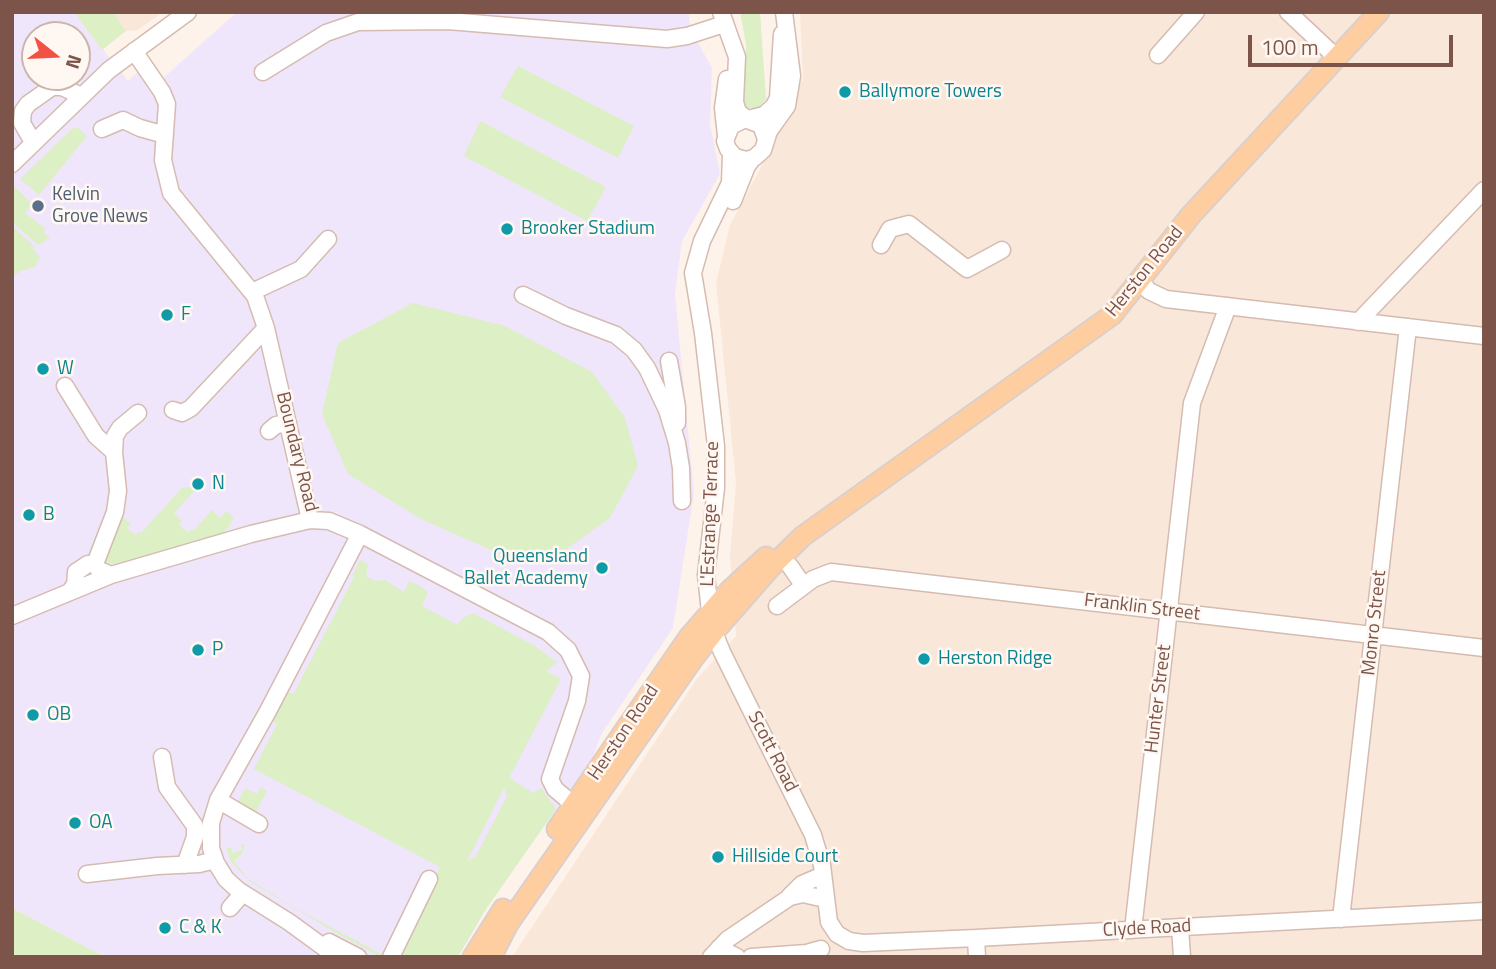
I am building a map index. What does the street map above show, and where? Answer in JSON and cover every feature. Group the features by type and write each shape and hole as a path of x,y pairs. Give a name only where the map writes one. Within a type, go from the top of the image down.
{"main road":[{"name":"Herston Road","path":"491,957 508,924 631,747 714,632 770,568 803,536 1102,323 1119,307 1191,215 1380,12"},
{"name":"Herston Road","path":"473,957 663,674 710,612 765,558 784,544 803,536"},
{"path":"710,612 714,632"},
{"path":"574,805 593,790 615,759 631,747"}],"street":[{"path":"12,164 109,70 188,12"},
{"path":"1158,55 1196,12"},
{"path":"1287,12 1337,58"},
{"path":"726,135 732,124 764,115 778,98 784,15"},
{"name":"L'Estrange Terrace","path":"710,612 706,575 717,471 700,295 708,250 746,170 753,158 763,150 771,127 787,106 791,91 791,58 784,15"},
{"path":"263,72 326,33 358,22 448,21 667,39 687,36 723,18 737,57 734,102 738,113 761,125 766,139"},
{"name":"L'Estrange Terrace","path":"700,295 693,277 695,262 732,173 723,108 728,62 723,18"},
{"name":"Boundary Road","path":"134,51 162,92 166,104 163,160 171,193 252,292 266,328 310,520 329,521 360,534 548,632 568,650 581,676 577,701 551,781 555,789 574,805"},
{"path":"33,142 22,123 23,111 28,104 52,87 64,88 81,96"},
{"path":"102,129 123,120 166,135"},
{"path":"731,154 740,159 753,158"},
{"path":"1359,322 1484,190"},
{"path":"881,245 890,229 909,224 967,269 1002,250"},
{"path":"252,292 300,269 328,239"},
{"path":"1140,281 1149,291 1166,299 1484,336"},
{"path":"523,295 566,317 616,335 634,350 658,388 677,443"},
{"name":"Hunter Street","path":"1133,930 1192,402 1228,306"},
{"name":"Monro Street","path":"1341,919 1408,327"},
{"path":"173,410 183,413 191,408 266,328"},
{"path":"669,361 677,407 682,501"},
{"path":"65,386 96,436 114,452"},
{"path":"111,575 99,570 95,564 96,555 115,512 118,491 115,436 138,413"},
{"path":"269,431 276,425 288,423"},
{"path":"12,617 111,575 244,536 310,520"},
{"path":"337,957 226,879 215,860 210,834 216,806 258,744 360,534"},
{"path":"70,591 75,585 76,572 95,564"},
{"path":"790,566 803,585"},
{"name":"Franklin Street","path":"777,606 803,585 831,572 1484,648"},
{"name":"Scott Road","path":"714,632 813,835 823,875 826,906"},
{"path":"162,757 167,787 195,826 195,838 186,865"},
{"path":"216,806 257,828"},
{"path":"87,874 215,860"},
{"path":"715,952 787,899 802,884 823,875"},
{"path":"391,957 429,879"},
{"path":"230,908 243,893"},
{"path":"787,899 803,894 826,906"},
{"name":"Clyde Road","path":"826,906 835,932 846,940 855,942 1484,911"},
{"path":"289,922 358,957"},
{"path":"1180,927 1182,957"},
{"path":"976,938 977,957"},
{"path":"751,957 821,949"},
{"path":"715,952 737,957"}],"shaded area":[{"path":"12,12 74,12 81,21 21,21 21,91 91,91 91,34 128,81 149,62 162,79 237,12 689,12 690,28 712,68 710,124 720,174 682,241 675,294 694,493 673,628 602,733 592,758 486,909 458,957 105,957 12,908"},
{"path":"113,12 163,12 138,30 126,31"},
{"path":"800,12 1484,12 1484,957 512,957 696,680 736,636 730,557 736,482 716,283 730,225 803,79"}],"green space":[{"path":"74,12 113,12 126,31 102,50 91,35 91,21 81,21"},
{"path":"740,12 760,12 766,99 757,109 744,107 746,44"},
{"path":"518,66 634,126 618,158 500,97"},
{"path":"480,121 606,187 587,221 464,156"},
{"path":"73,128 78,128 87,136 39,195 20,179"},
{"path":"14,186 32,204 25,213 46,229 43,232 50,238 38,245 12,222"},
{"path":"12,226 35,247 33,249 40,257 35,267 20,271 12,277"},
{"path":"413,303 505,326 592,372 625,418 638,466 610,518 561,553 500,554 421,519 348,474 322,414 338,343"},
{"path":"199,486 174,513 182,521 179,525 188,533 212,510 220,518 226,511 234,518 222,534 115,564 105,563 102,559 118,516 131,524 127,528 135,535 139,531 141,533 182,488"},
{"path":"360,560 368,564 366,576 375,581 385,580 404,592 409,581 420,586 428,592 422,606 458,625 462,618 473,613 535,646 557,662 546,671 561,679 509,778 533,793 541,788 556,809 486,909 458,957 396,957 440,867 254,769 277,724 270,720 286,691 294,693 354,577 352,576","holes":["504,788 507,796 476,856 467,861"]},
{"path":"261,787 267,791 256,812 237,804 245,788 257,794"},
{"path":"245,843 242,854 234,861 248,879 295,908 387,957 377,955 333,931 250,882 232,863 226,848 231,847 233,853 242,850 241,845"},
{"path":"12,908 105,957 12,957"}],"place":[{"name":"Ballymore Towers","path":"845,92"},
{"name":"Kelvin Grove News","path":"38,206"},
{"name":"Brooker Stadium","path":"507,229"},
{"name":"F","path":"167,315"},
{"name":"W","path":"43,369"},
{"name":"N","path":"198,484"},
{"name":"B","path":"29,515"},
{"name":"Queensland Ballet Academy","path":"602,568"},
{"name":"P","path":"198,650"},
{"name":"Herston Ridge","path":"924,659"},
{"name":"OB","path":"33,715"},
{"name":"OA","path":"75,823"},
{"name":"Hillside Court","path":"718,857"},
{"name":"C & K","path":"165,928"}]}
